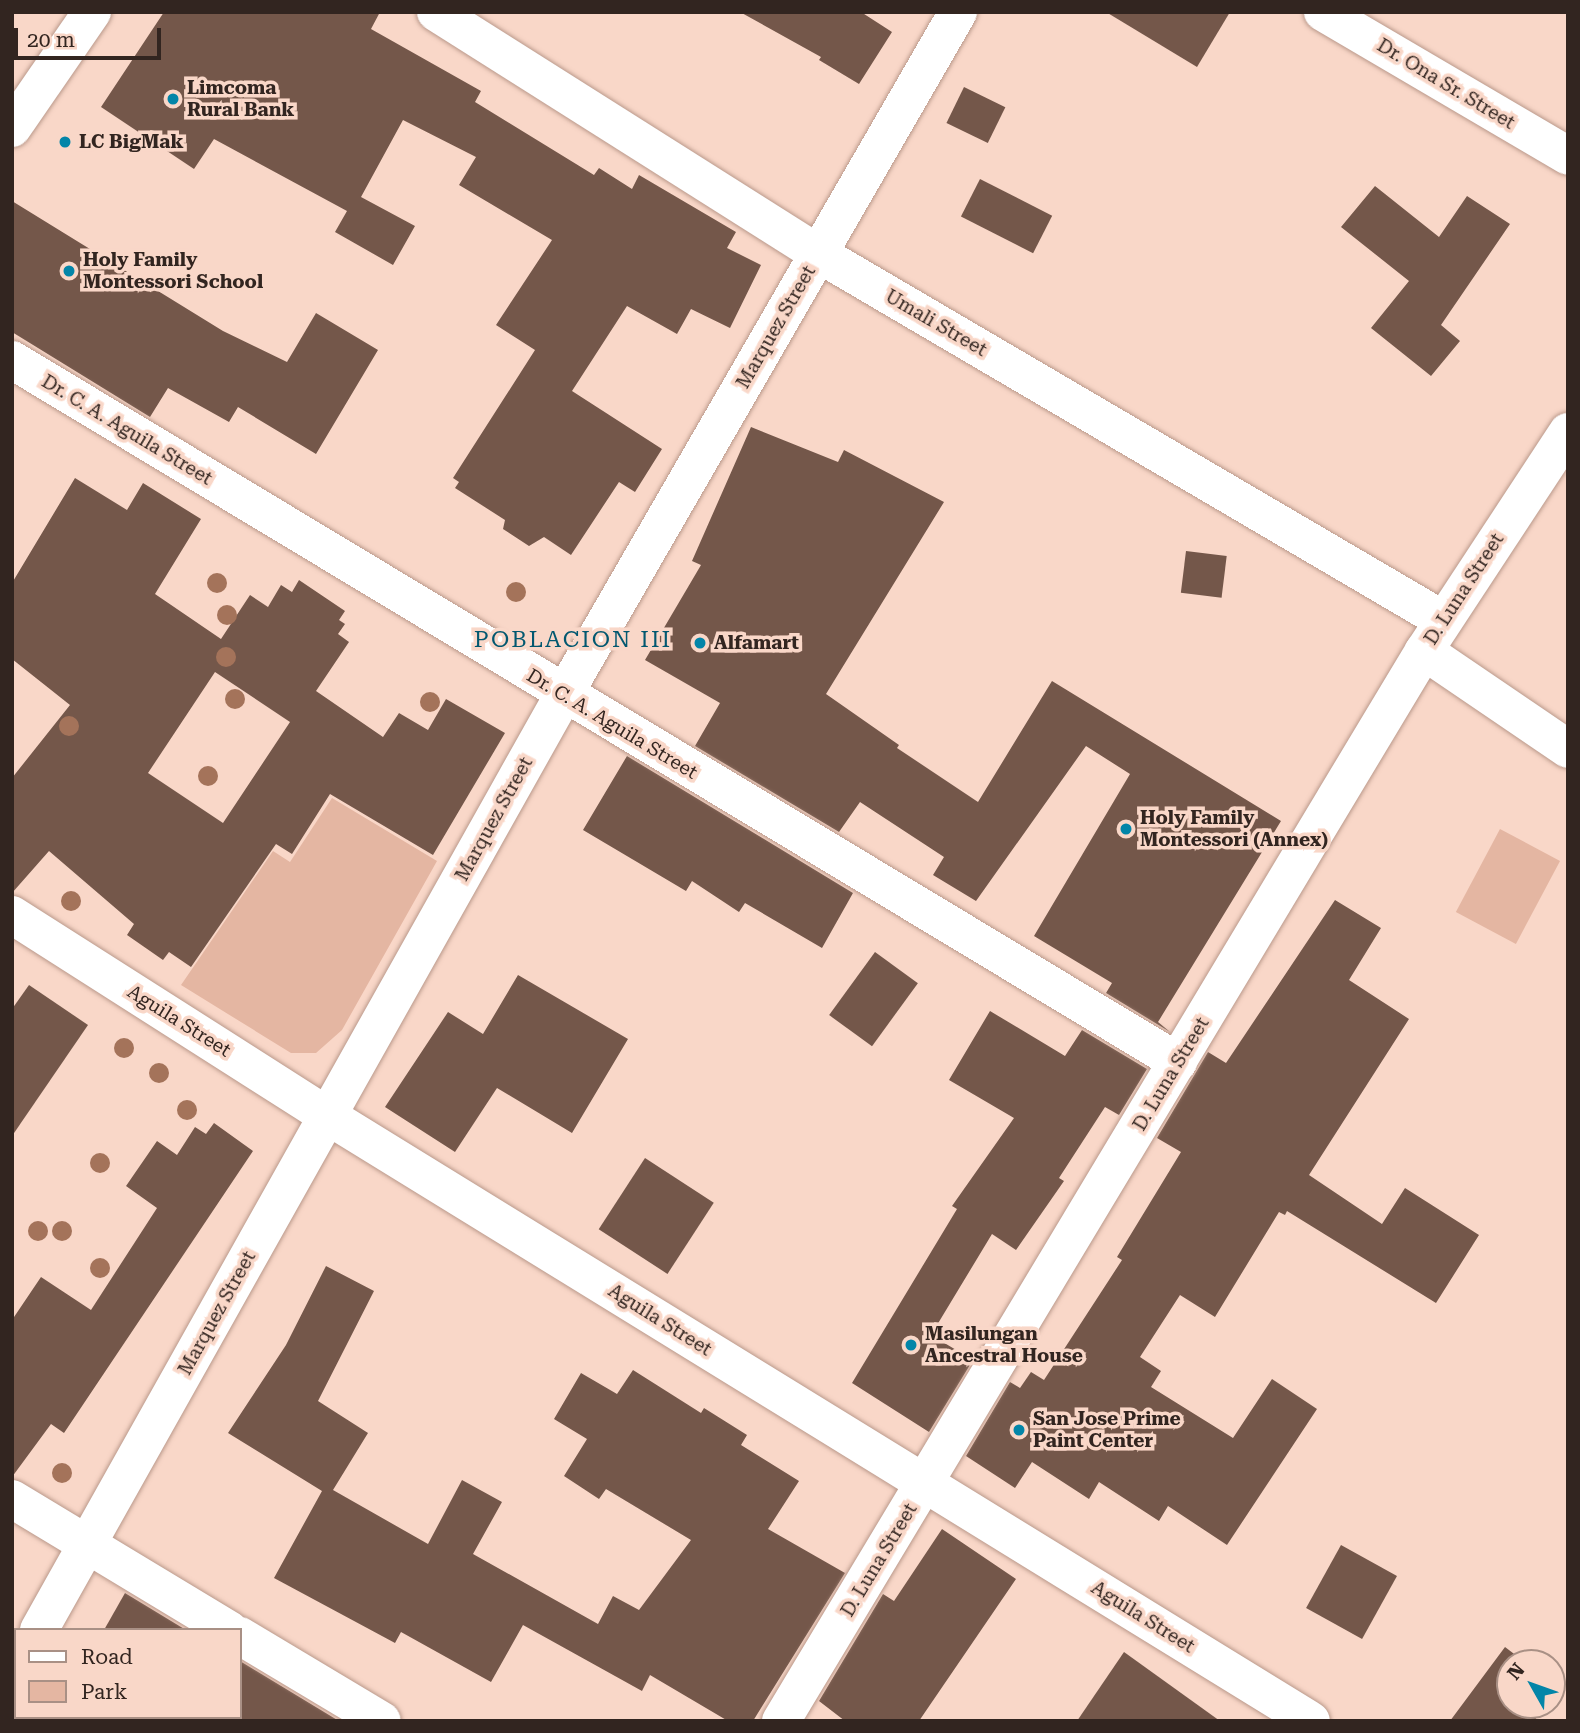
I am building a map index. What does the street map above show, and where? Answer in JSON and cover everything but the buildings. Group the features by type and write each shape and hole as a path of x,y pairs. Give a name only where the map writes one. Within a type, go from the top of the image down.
{"street":[{"path":"12,128 92,12"},
{"name":"Umali Street","path":"436,12 819,254 1434,636 1568,748"},
{"name":"Marquez Street","path":"40,1628 563,696 958,12"},
{"name":"Dr. Ona Sr. Street","path":"1323,12 1568,156"},
{"name":"Dr. C. A. Aguila Street","path":"12,360 563,696 1178,1062"},
{"name":"D. Luna Street","path":"781,1721 1434,636 1568,432"},
{"name":"Aguila Street","path":"12,915 328,1116 1311,1721"},
{"path":"12,1499 226,1628"},
{"path":"242,1637 382,1721"}],"green space":[{"path":"332,798 437,861 342,1030 316,1053 291,1053 181,985 273,851 290,862"},
{"path":"1500,829 1560,861 1516,944 1456,912"}],"place":[{"name":"Limcoma Rural Bank","path":"173,99"},
{"name":"LC BigMak","path":"65,142"},
{"name":"Holy Family Montessori School","path":"69,271"},
{"name":"Alfamart","path":"700,643"},
{"name":"Holy Family Montessori (Annex)","path":"1126,829"},
{"name":"Masilungan Ancestral House","path":"911,1345"},
{"name":"San Jose Prime Paint Center","path":"1019,1430"}],"district":[{"name":"POBLACION III","path":"573,640"}]}
